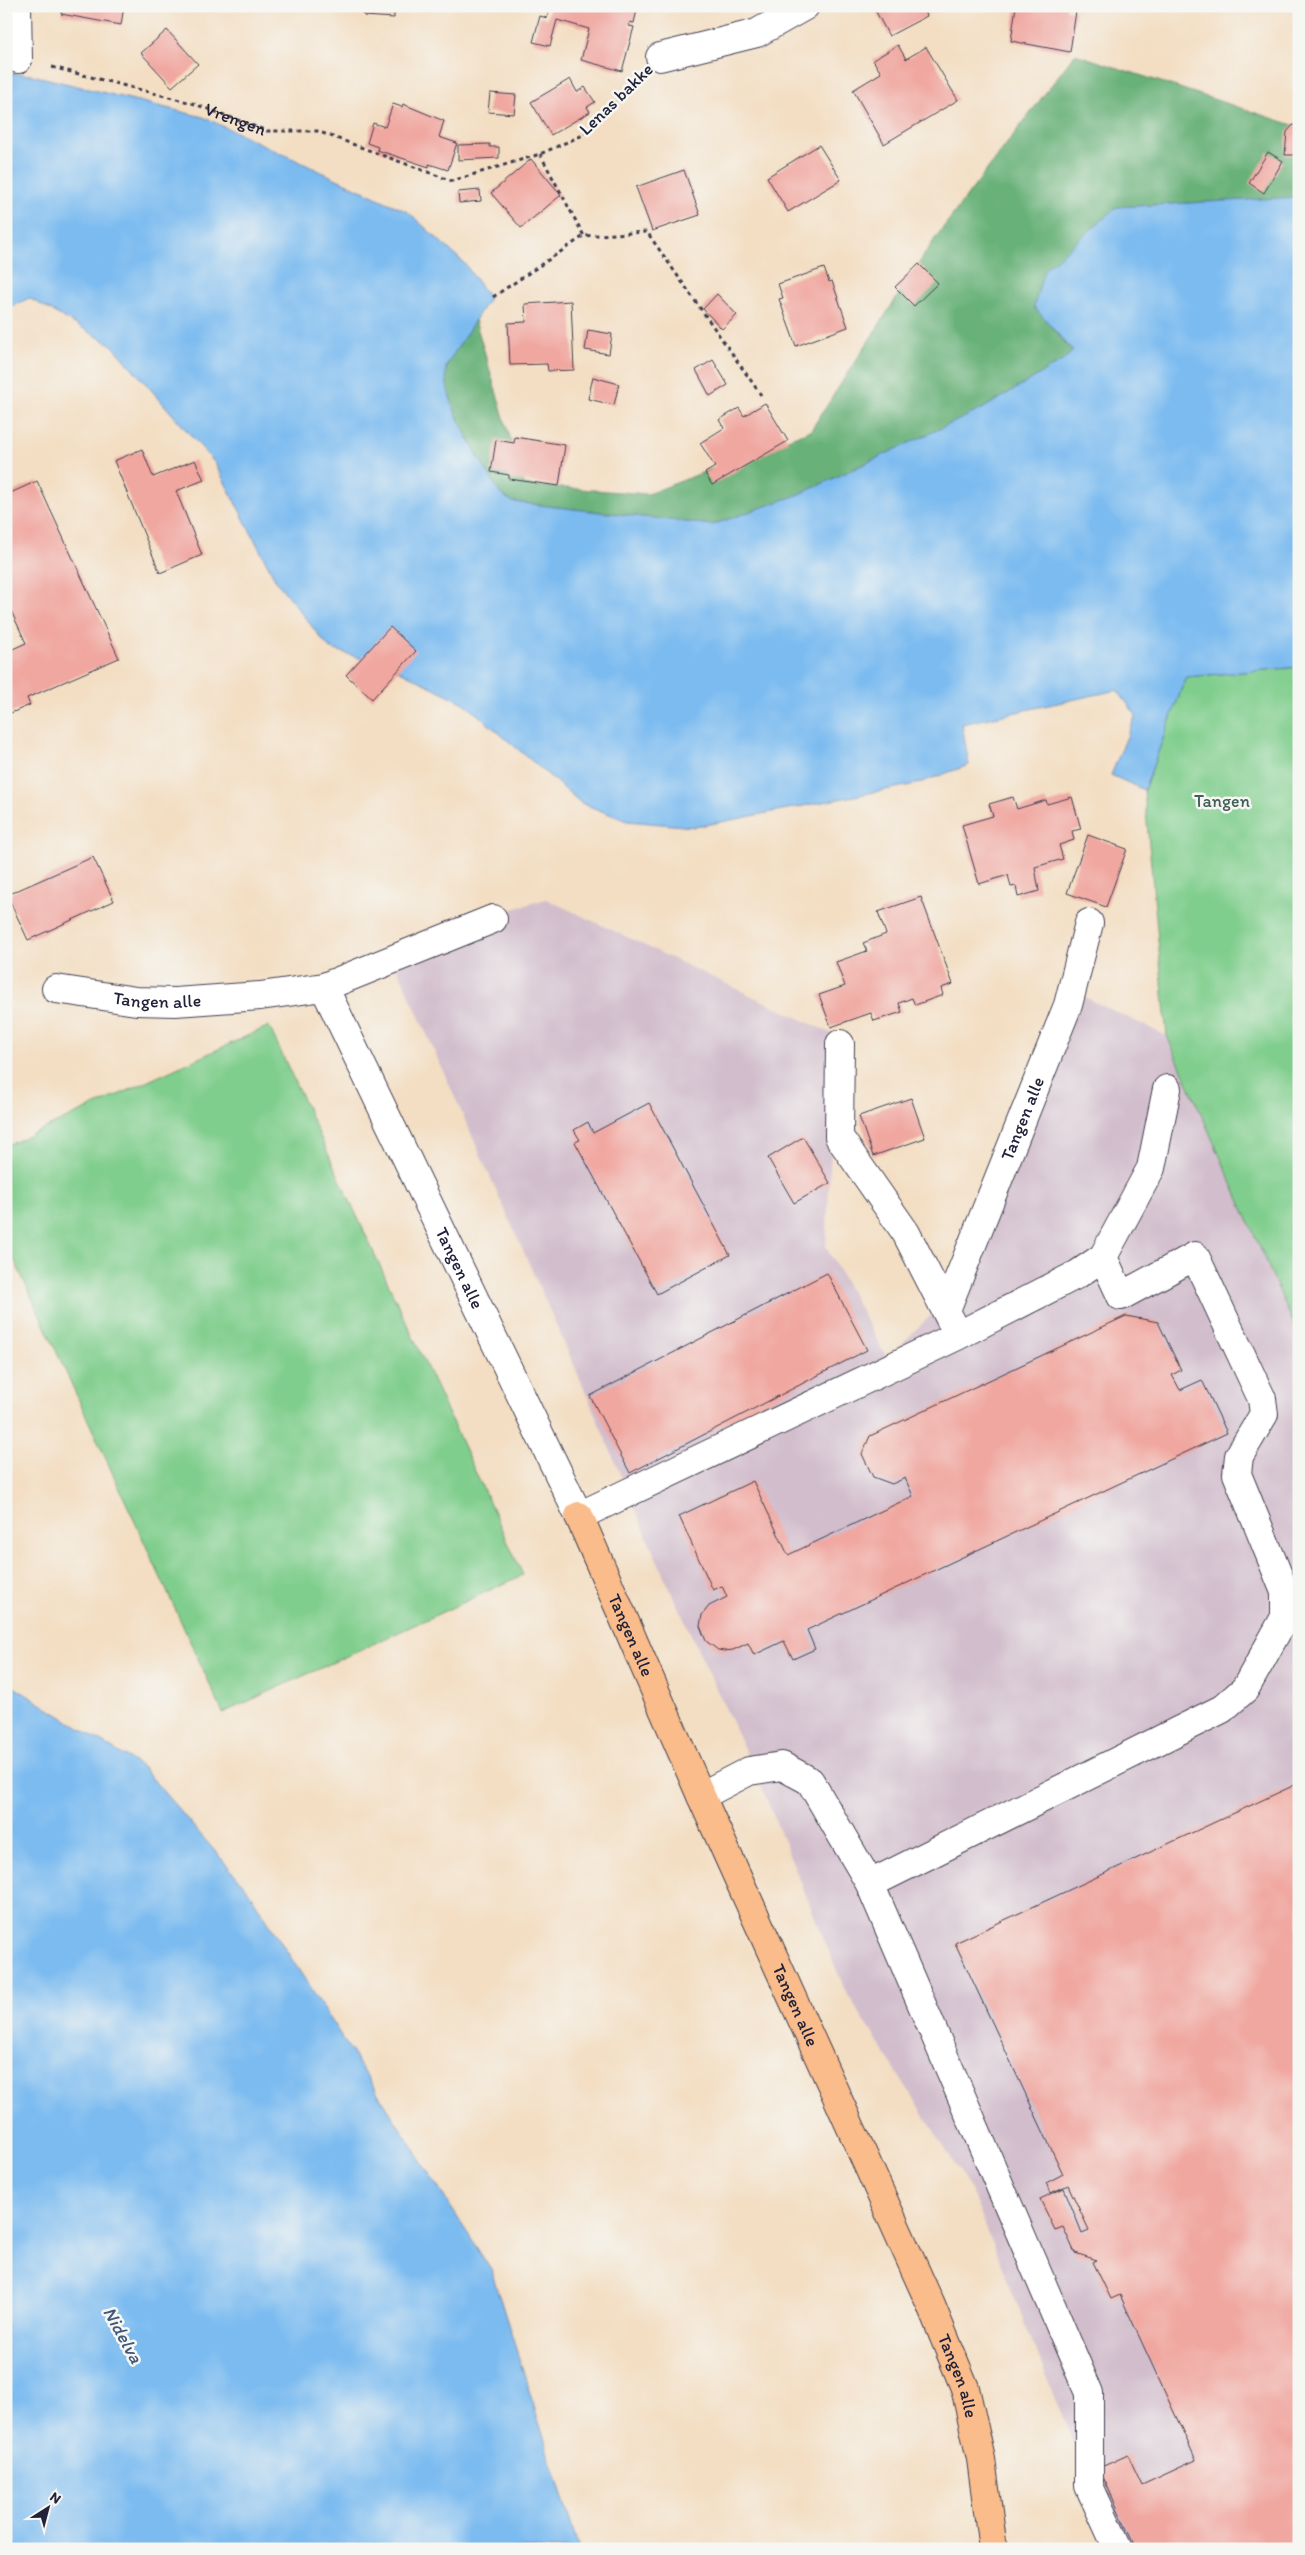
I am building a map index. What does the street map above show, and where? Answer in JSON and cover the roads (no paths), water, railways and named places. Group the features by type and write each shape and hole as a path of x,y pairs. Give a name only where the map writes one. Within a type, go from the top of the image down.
{"main road":[{"name":"Tangen alle","path":"579,1516 701,1796 922,2284 965,2388 981,2459 993,2549"}],"street":[{"path":"17,6 18,58"},
{"name":"Lenas bakke","path":"660,57 757,33 805,6"},
{"path":"324,987 493,919"},
{"name":"Tangen alle","path":"946,1310 1068,1005 1089,923"},
{"name":"Tangen alle","path":"56,989 136,1001 176,1002 260,996 324,987 579,1516"},
{"path":"840,1044 839,1137 906,1233 946,1310 957,1336"},
{"path":"579,1516 957,1336 1078,1274 1102,1257 1151,1168 1168,1089"},
{"path":"870,1884 1222,1709 1245,1689 1285,1617 1285,1592 1237,1474 1238,1456 1264,1414 1262,1399 1195,1256 1122,1296 1102,1257"},
{"path":"701,1796 749,1770 782,1766 810,1781 870,1884 1089,2393 1089,2486 1118,2549"}],"water":[{"path":"6,73 32,75 203,117 408,212 464,263 489,298 446,366 446,381 450,398 464,431 500,494 513,502 712,525 800,494 982,409 1062,361 1073,351 1034,307 1044,270 1117,207 1299,197 1299,667 1186,677 1144,790 1111,775 1136,715 1117,690 962,724 969,765 916,784 695,827 627,821 581,803 464,703 400,671 329,648 276,581 215,463 112,345 29,298 6,310"},
{"name":"Nidelva","path":"6,1682 142,1767 245,1886 491,2270 579,2549 6,2549"}],"park label":[{"name":"Tangen","path":"1222,801"}]}
